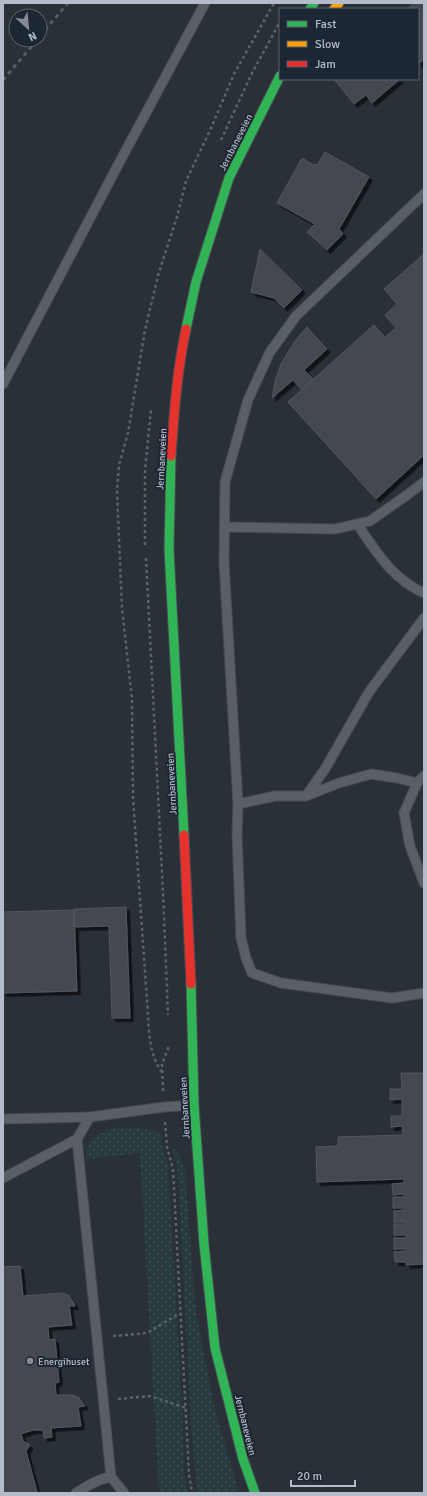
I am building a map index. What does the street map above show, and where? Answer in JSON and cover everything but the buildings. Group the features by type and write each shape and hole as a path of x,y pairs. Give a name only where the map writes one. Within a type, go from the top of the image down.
{"street":[{"name":"Jernbaneveien","path":"255,1493 243,1459 215,1348 204,1244 194,1105 189,918 169,549 170,475 175,406 182,347 196,282 229,178 279,81"}],"lane":[{"path":"3,384 205,3"},
{"path":"424,194 296,316 270,352 248,400 226,482 224,562 238,804 237,834 241,938 246,958 252,973 282,983 392,998 424,993"},
{"path":"225,527 335,528 357,524 370,521 424,482"},
{"path":"357,524 388,568 411,587 424,593"},
{"path":"306,796 325,769 369,692 424,618"},
{"path":"238,804 275,796 306,796 339,783 371,774 416,783"},
{"path":"424,776 416,783 404,813 410,846 424,883"},
{"path":"3,1119 90,1117 164,1107 194,1105"},
{"path":"3,1178 77,1139 90,1117"},
{"path":"77,1139 111,1477 124,1493"},
{"path":"76,1493 93,1483 111,1477"}],"path":[{"path":"97,1338 147,1333 180,1313"},
{"path":"103,1401 150,1396 186,1408"}],"green space":[{"path":"131,1127 155,1131 162,1136 162,1146 168,1165 182,1403 184,1471 188,1493 159,1493 140,1153 86,1159 87,1147 96,1136 111,1128"},
{"path":"171,1146 180,1156 185,1172 195,1304 200,1336 215,1410 239,1493 197,1493 191,1423 178,1173"}],"railway":[{"path":"48,27 68,3"},
{"path":"3,80 30,48"}],"traffic: fast":[{"path":"311,8 314,3"},
{"path":"186,329 196,282 229,178 279,78"},
{"path":"171,456 169,549 184,835"},
{"path":"191,984 194,1105 204,1244 215,1348 243,1459 255,1493"}],"traffic: slow":[{"path":"335,8 339,3"}],"traffic: jam":[{"path":"171,456 178,377 186,329"},
{"path":"184,835 191,984"}],"place":[{"name":"Energihuset","path":"30,1361"}]}
